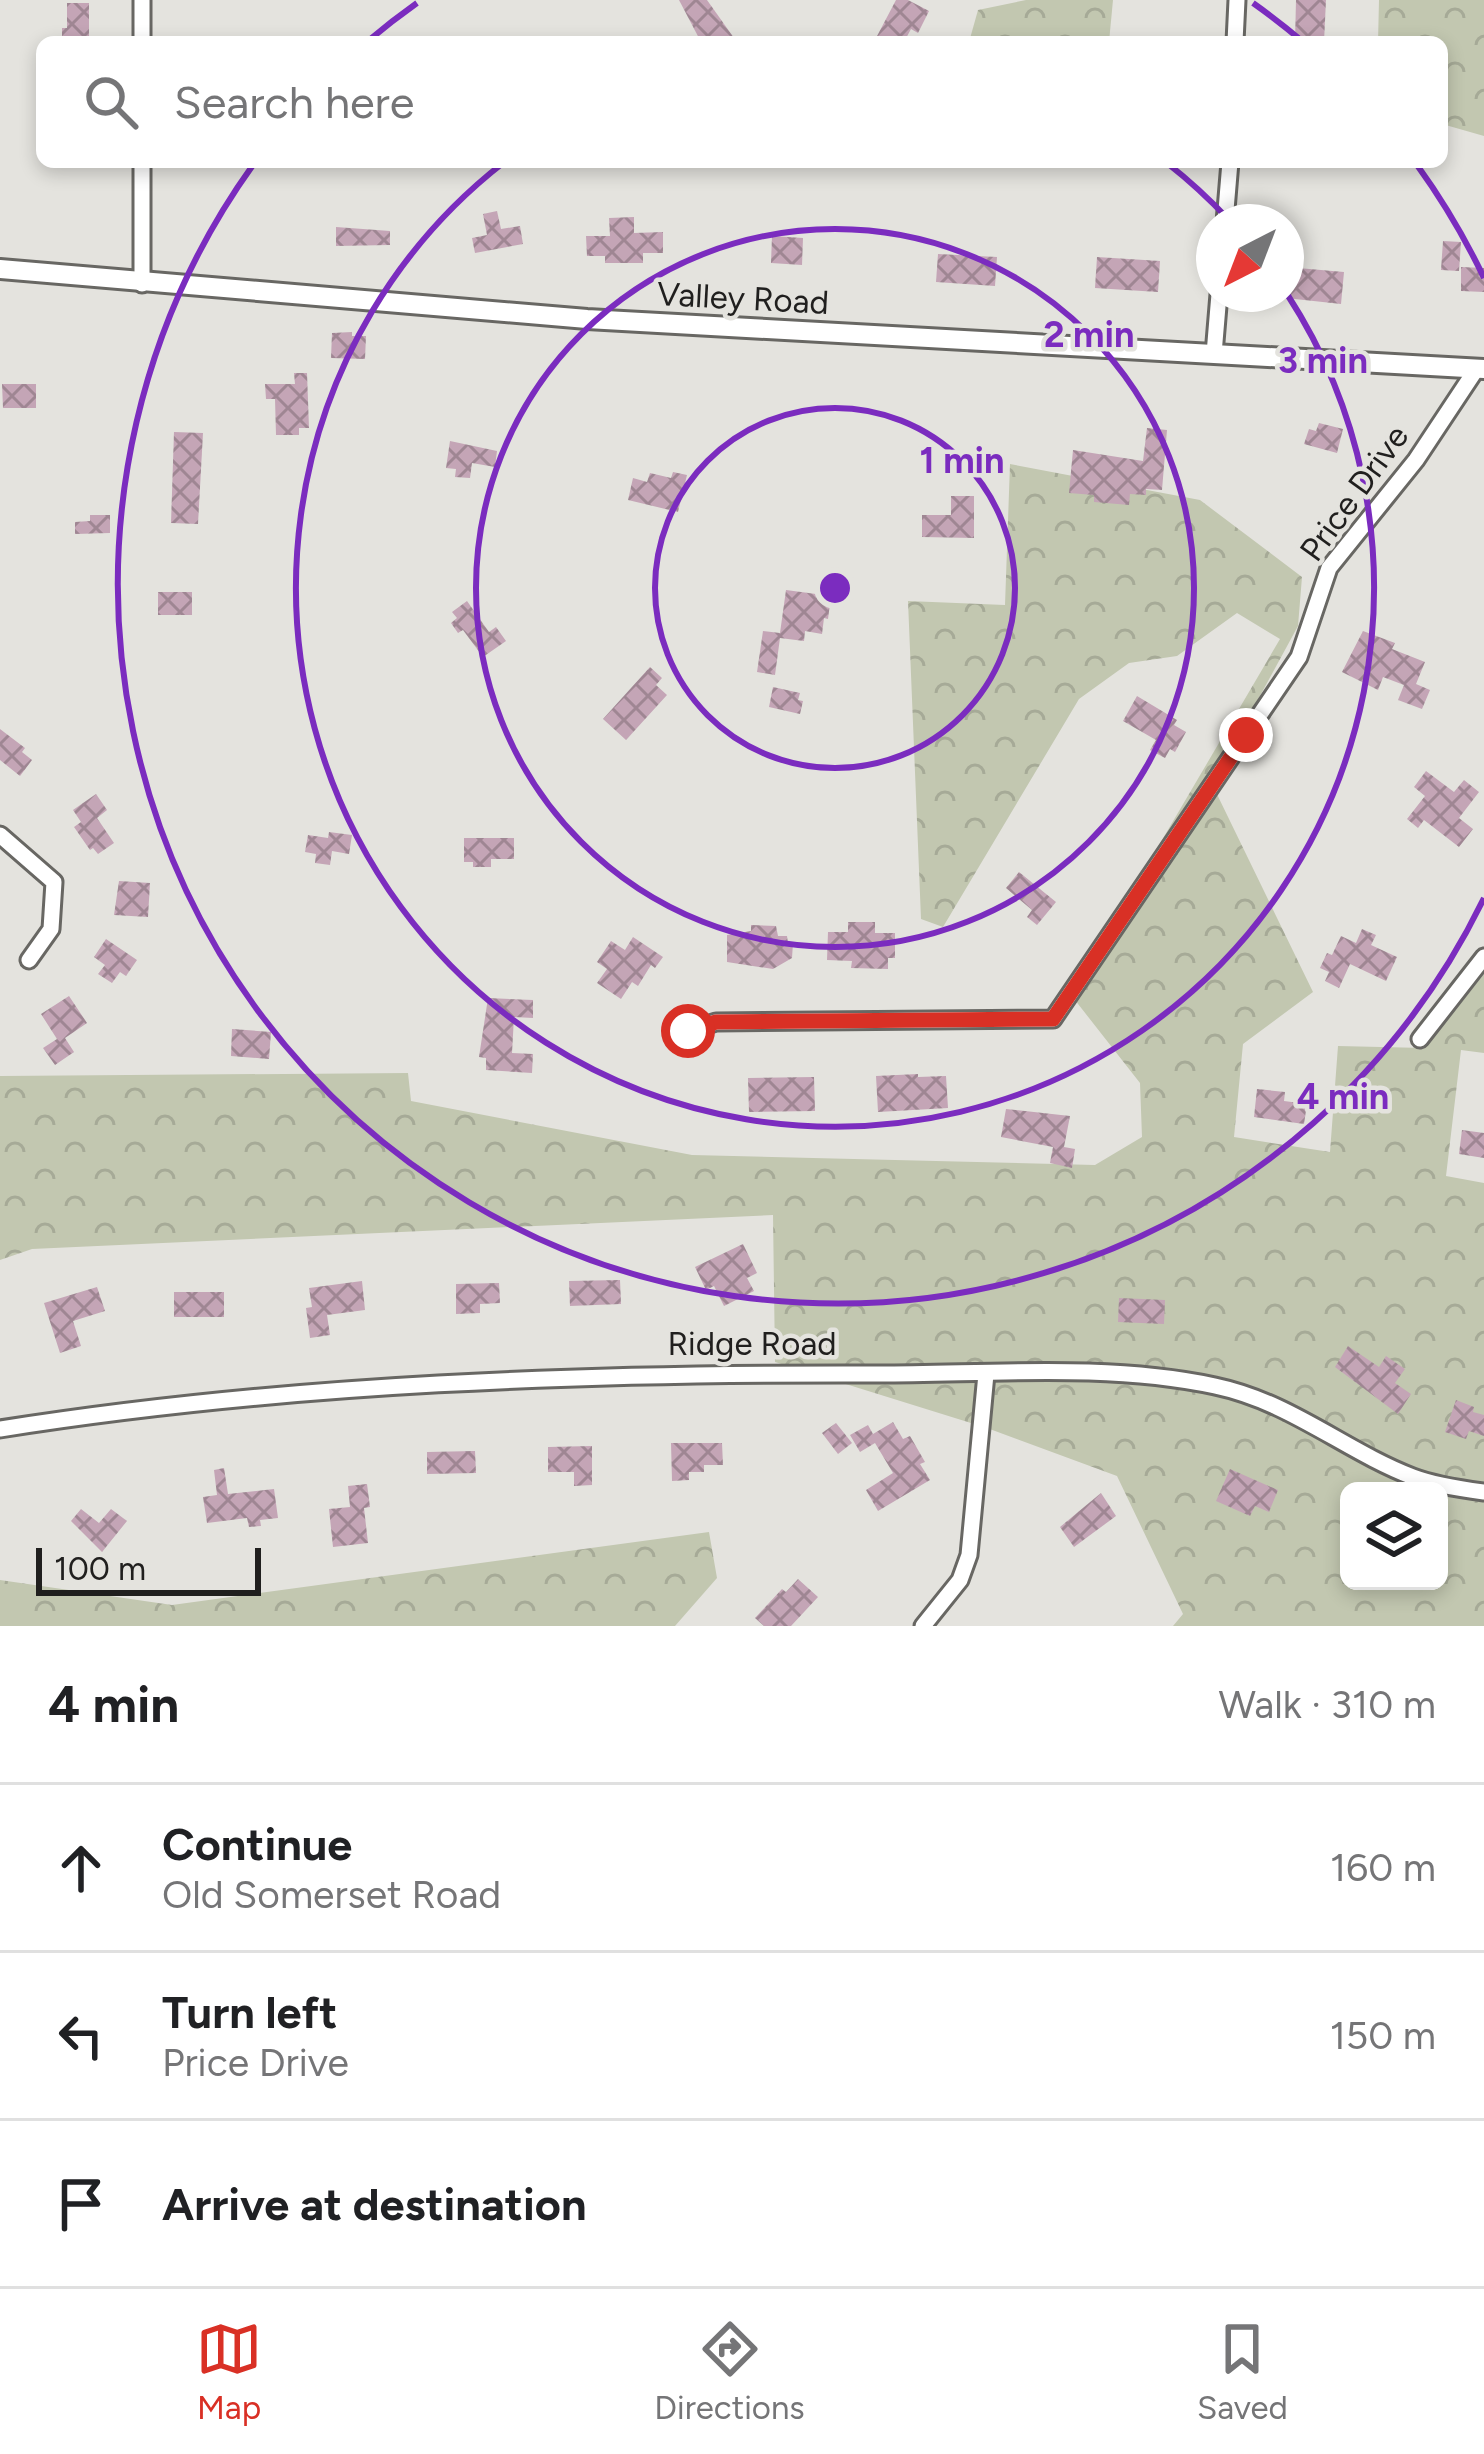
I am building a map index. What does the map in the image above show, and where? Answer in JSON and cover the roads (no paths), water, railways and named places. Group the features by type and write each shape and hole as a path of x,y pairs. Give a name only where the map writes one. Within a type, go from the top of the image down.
{"main road":[{"name":"Valley Road","path":"0,268 142,284 609,321 1481,369"}],"street":[{"path":"142,0 142,36"},
{"path":"1235,36 1237,0"},
{"path":"142,168 142,284"},
{"path":"1226,204 1230,168"},
{"path":"1214,354 1218,312"},
{"name":"Price Drive","path":"688,1031 716,1022 1053,1019 1299,657 1329,568 1481,369"},
{"path":"0,836 54,881 51,928 29,959"},
{"path":"1420,1040 1484,957"},
{"name":"Ridge Road","path":"0,1429 322,1391 657,1373 1142,1377 1216,1386 1309,1421 1413,1477 1484,1492"},
{"path":"923,1626 960,1580 969,1556 986,1374"}]}
